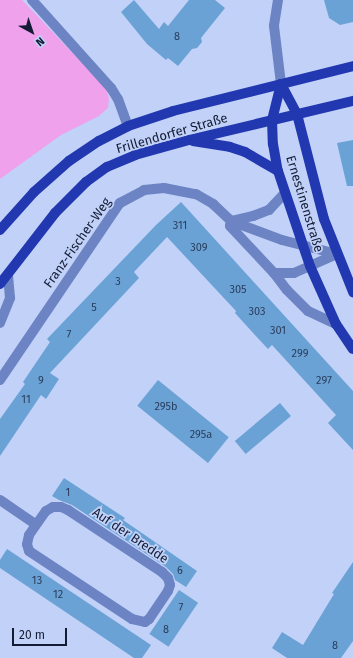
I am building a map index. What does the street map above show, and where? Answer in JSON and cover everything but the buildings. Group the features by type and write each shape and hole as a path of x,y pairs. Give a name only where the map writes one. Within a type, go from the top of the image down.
{"main road":[{"name":"Frillendorfer Straße","path":"0,230 34,192 69,161 99,141 128,126 173,111 353,66"},
{"name":"Ernestinenstraße","path":"281,84 297,114 324,219 353,292"},
{"name":"Ernestinenstraße","path":"281,84 272,120 273,144 278,171 310,266 336,324 353,349"},
{"name":"Frillendorfer Straße","path":"0,284 55,213 86,182 121,160 189,140 353,101"},
{"path":"189,140 245,152 278,171"}],"street":[{"path":"32,0 111,88 118,99 128,126"},
{"path":"278,0 274,26 281,84"},
{"name":"Franz-Fischer-Weg","path":"0,380 120,203 150,189 180,190 206,199 231,221 282,240 337,254"},
{"path":"231,221 253,216 269,210 285,193"},
{"name":"Franz-Fischer-Weg","path":"231,221 230,226 274,273 287,290 308,311 336,324"},
{"path":"274,273 294,273 337,254"},
{"path":"0,323 10,298 8,274"},
{"path":"0,500 35,524"},
{"name":"Auf der Bredde","path":"53,507 61,507 68,510 162,572 168,578 170,585 168,591 149,619 144,622 132,619 30,551 27,544 29,535 35,524 46,511 53,507"}],"shaded area":[{"path":"0,0 22,0 106,88 109,98 108,108 99,116 61,135 0,179"}]}
